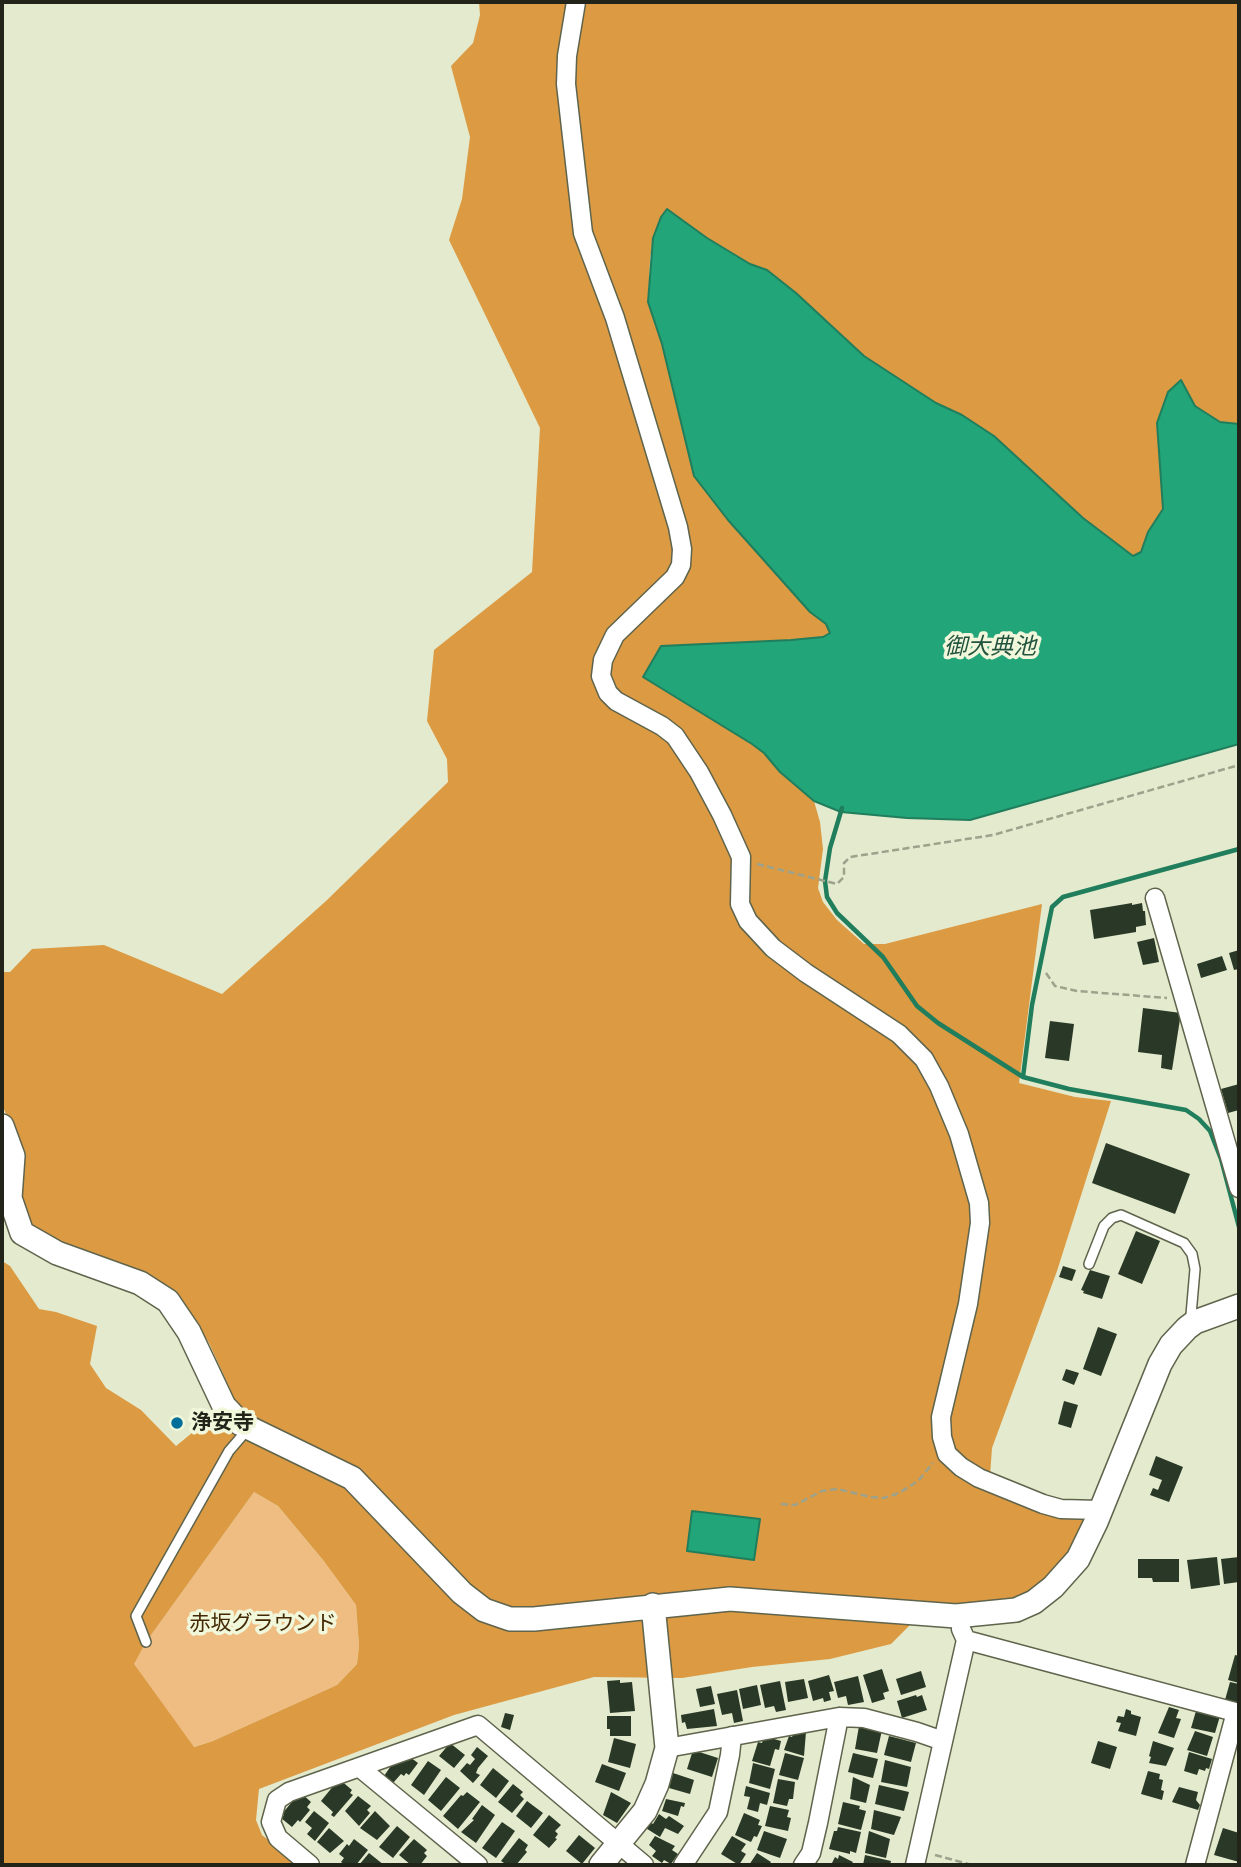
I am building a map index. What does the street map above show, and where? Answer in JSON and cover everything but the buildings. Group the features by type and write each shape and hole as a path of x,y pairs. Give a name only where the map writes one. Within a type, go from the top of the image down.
{"street":[{"path":"576,2 567,56 566,84 583,233 615,318 678,527 682,549 681,565 675,577 615,635 603,660 601,676 608,693 616,701 663,726 684,748 722,815 741,857 740,904 748,921 773,948 806,973 900,1034 924,1059 939,1086 959,1134 979,1203 980,1223 968,1304 941,1416 947,1454 979,1478 1022,1496 1061,1509 1100,1510"},
{"path":"1155,898 1239,1188"},
{"path":"2,1126 13,1156 10,1198 22,1233 57,1253 140,1283 168,1301 189,1332 224,1406 248,1429 352,1478 462,1593 484,1611 510,1619 534,1619 730,1599 956,1616 1016,1610 1034,1602 1054,1587 1078,1559 1160,1364 1171,1345 1195,1322 1239,1306"},
{"path":"601,1865 645,1811 657,1784 667,1748 653,1605"},
{"path":"922,1859 943,1741 965,1640 956,1616"},
{"path":"965,1640 1237,1713 1195,1865"},
{"path":"667,1748 839,1717 864,1718 917,1731 943,1741"},
{"path":"803,1865 811,1853 839,1717"},
{"path":"310,1865 278,1839 271,1822 277,1800 289,1792 478,1725 644,1865"},
{"path":"683,1865 718,1812 732,1736"},
{"path":"359,1767 478,1865"}],"lane":[{"path":"1089,1264 1104,1226 1112,1218 1121,1215 1184,1243 1192,1254 1195,1269 1191,1315 1195,1322"},
{"path":"146,1642 136,1616 229,1451 248,1429"}],"path":[{"path":"741,864 753,863 837,884 844,877 845,863 850,857 993,835 1239,765"},
{"path":"1046,973 1055,986 1066,989 1185,1000"},
{"path":"781,1504 795,1505 822,1491 838,1489 884,1498 900,1493 918,1481 945,1446"},
{"path":"922,1859 972,1865"}],"green space":[{"name":"赤坂グラウンド","path":"254,1492 278,1506 356,1605 359,1646 357,1664 337,1685 213,1741 193,1747 133,1664"}],"shaded area":[{"path":"479,2 1239,2 1239,424 1220,422 1195,406 1181,380 1163,485 1163,509 1148,532 1141,552 1133,557 962,415 936,403 864,356 767,270 750,264 707,238 668,210 661,217 653,238 650,260 648,302 662,344 810,612 826,624 830,634 791,640 661,646 684,702 764,753 780,772 814,801 823,849 818,888 823,902 837,920 864,944 885,944 1042,904 1019,1083 1075,1097 1111,1101 1057,1271 992,1448 989,1490 1084,1516 1091,1522 1077,1551 1018,1603 929,1606 891,1644 830,1659 682,1678 594,1677 454,1715 259,1789 256,1820 262,1835 299,1865 2,1865 2,1261 10,1266 39,1309 97,1326 90,1364 106,1388 141,1410 176,1446 214,1415 230,1389 209,1343 189,1311 167,1285 68,1248 31,1227 19,1200 13,1129 2,1105 2,972 10,972 32,949 104,945 222,994 326,901 448,782 447,759 427,721 434,650 532,572 540,428 449,240 462,199 470,137 451,66 473,43 480,15","holes":["254,1492 278,1506 356,1605 359,1646 357,1664 337,1685 194,1747 134,1664 146,1642"]}],"water":[{"name":"御大典池","path":"667,209 707,238 750,264 767,270 864,356 936,403 962,415 994,436 1083,518 1133,556 1141,552 1148,532 1163,509 1157,423 1168,392 1181,380 1195,406 1220,422 1239,424 1239,744 970,820 841,812 814,801 752,744 643,677 661,646 791,640 823,637 830,633 826,624 810,612 728,520 694,476 662,344 648,302 653,238"},
{"path":"692,1511 760,1519 754,1560 687,1551"}],"waterway":[{"path":"842,808 830,848 825,881 827,897 837,913 883,957 917,1006 938,1023 1023,1077 1069,1089 1186,1110 1210,1131 1221,1159 1239,1227"},
{"path":"1023,1077 1032,1005 1052,907 1063,897 1239,849"}],"place":[{"name":"浄安寺","path":"177,1423"}]}
